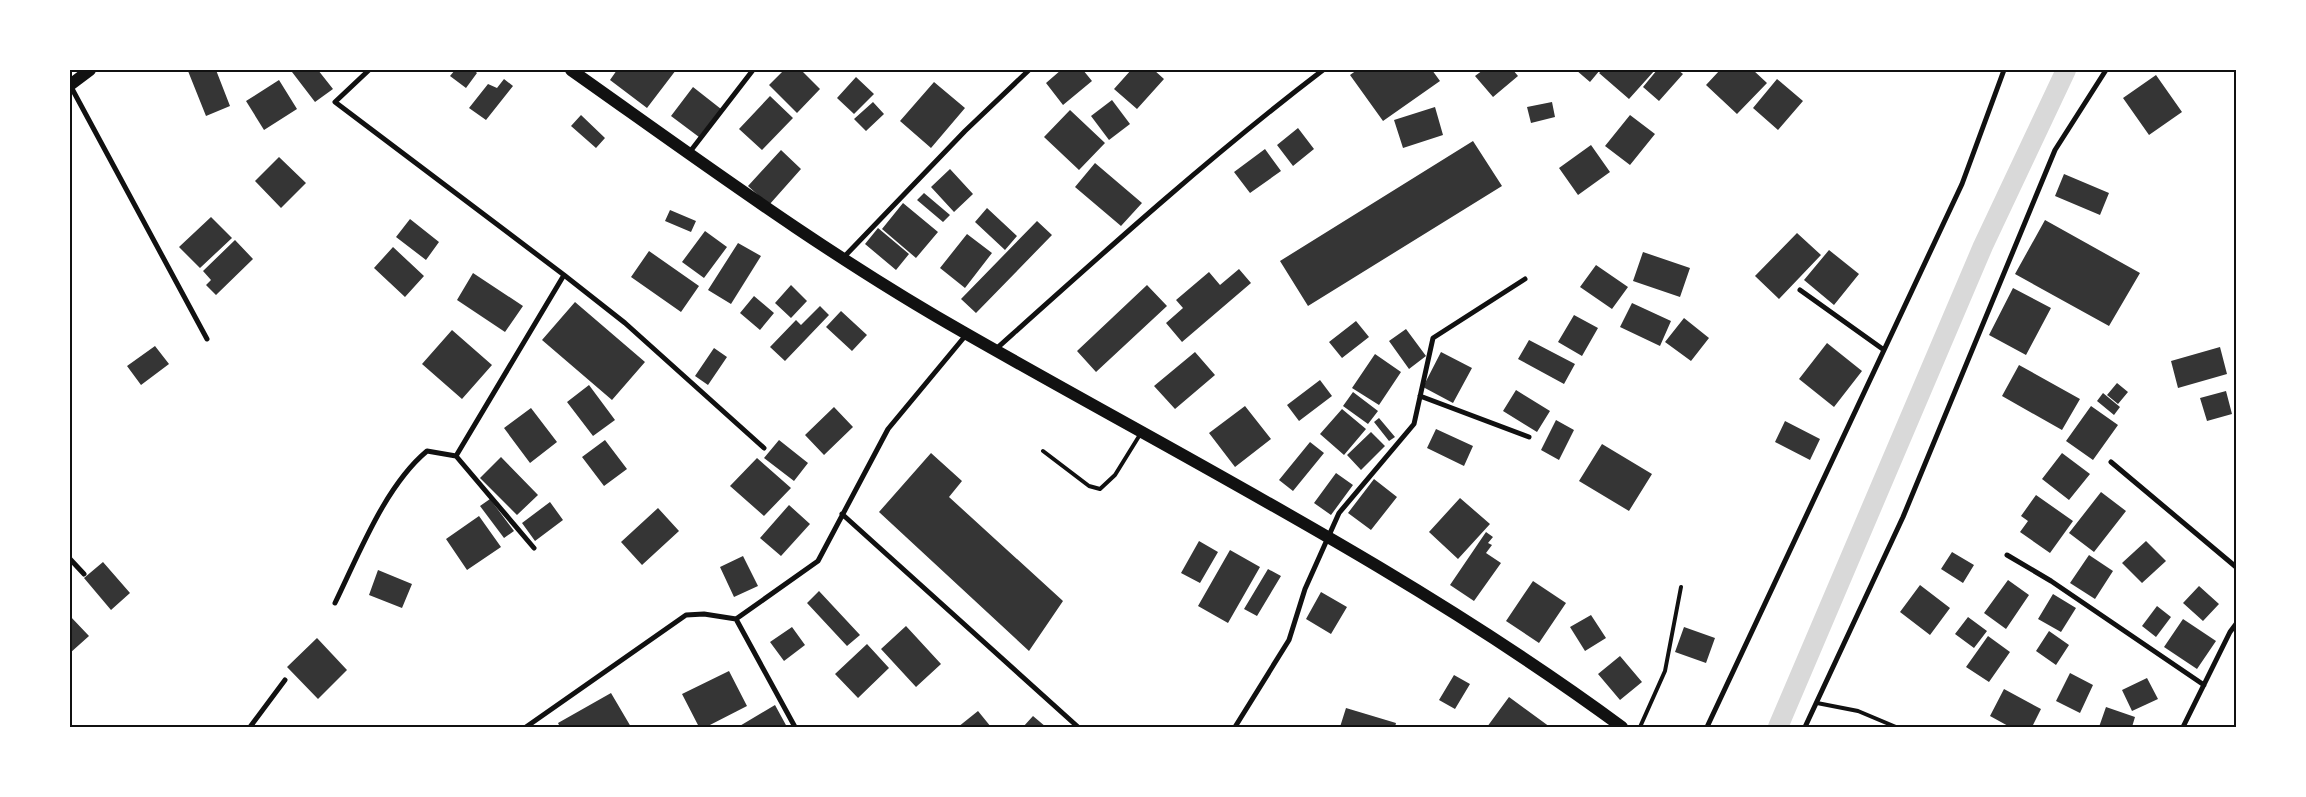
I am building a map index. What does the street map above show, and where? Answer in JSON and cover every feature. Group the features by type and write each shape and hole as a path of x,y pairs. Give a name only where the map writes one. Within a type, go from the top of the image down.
{"main road":[{"path":"70,85 90,70"},
{"path":"571,70 842,260 966,334 1327,535 1547,673 1617,726"}],"street":[{"path":"369,70 334,102 625,323 764,448"},
{"path":"689,153 753,70"},
{"path":"842,260 965,131 1029,70"},
{"path":"996,350 1140,219 1270,110 1323,70"},
{"path":"1707,727 1962,184 2004,70"},
{"path":"1806,727 1903,518 2055,150 2106,70"},
{"path":"70,85 207,339"},
{"path":"456,456 564,275"},
{"path":"1235,727 1290,640 1305,588 1327,535 1339,513 1414,424 1433,338 1525,279"},
{"path":"1800,290 1884,350"},
{"path":"526,727 686,615 704,614 736,619 818,561 888,429 966,334"},
{"path":"1420,396 1529,438"},
{"path":"335,603 378,517 412,464 427,451 456,456 534,548"},
{"path":"2111,462 2236,567"},
{"path":"842,514 1078,727"},
{"path":"2007,555 2050,580 2204,685"},
{"path":"70,559 84,574"},
{"path":"736,619 795,727"},
{"path":"2183,727 2236,624"},
{"path":"250,727 285,680"}],"lane":[{"path":"1043,451 1088,486 1100,489 1116,475 1142,431"},
{"path":"1640,727 1665,671 1681,587"},
{"path":"1817,703 1858,711 1896,727"}],"building":[{"path":"216,70 230,106 206,116 188,71"},
{"path":"294,70 318,70 333,89 315,102 292,72"},
{"path":"455,70 474,70 477,73 466,88 450,76"},
{"path":"617,70 676,70 647,108 610,80"},
{"path":"784,70 801,70 820,89 797,113 769,85"},
{"path":"1061,70 1083,70 1092,81 1063,105 1046,83"},
{"path":"1131,70 1154,70 1164,79 1137,109 1114,89"},
{"path":"1357,70 1432,70 1440,81 1383,121 1350,75"},
{"path":"1483,70 1513,70 1518,76 1493,97 1475,76"},
{"path":"1576,70 1600,70 1590,82"},
{"path":"1603,70 1655,70 1629,99 1599,73"},
{"path":"1657,70 1678,70 1683,74 1659,101 1643,87"},
{"path":"1720,70 1753,70 1767,83 1737,114 1706,85"},
{"path":"2156,75 2182,112 2149,135 2123,98"},
{"path":"856,77 874,94 854,114 837,98"},
{"path":"504,79 513,86 486,120 469,108 488,84 497,88"},
{"path":"1777,79 1803,101 1778,130 1753,108"},
{"path":"279,80 297,109 264,130 246,101"},
{"path":"934,82 965,108 931,148 900,121"},
{"path":"693,87 721,109 699,137 671,116"},
{"path":"770,96 793,118 762,150 739,129"},
{"path":"1112,100 1130,124 1109,140 1091,116"},
{"path":"873,102 884,114 866,131 854,119"},
{"path":"1552,102 1555,117 1531,123 1527,107"},
{"path":"1435,107 1443,135 1403,148 1394,120"},
{"path":"1070,110 1105,143 1079,170 1044,137"},
{"path":"581,115 605,138 596,148 571,126"},
{"path":"1630,115 1655,134 1630,165 1605,146"},
{"path":"1298,128 1314,149 1293,166 1277,145"},
{"path":"1473,141 1502,186 1308,306 1280,261"},
{"path":"1591,145 1610,172 1578,195 1559,168"},
{"path":"1265,149 1281,171 1250,193 1234,172"},
{"path":"781,150 801,169 769,205 748,186"},
{"path":"279,157 306,183 281,208 255,181"},
{"path":"1095,163 1142,203 1121,226 1075,187"},
{"path":"950,169 973,194 954,212 931,187"},
{"path":"2064,174 2109,193 2100,215 2055,196"},
{"path":"924,193 950,215 943,222 917,200"},
{"path":"903,203 938,232 916,258 882,229"},
{"path":"987,208 1017,236 1005,250 975,222"},
{"path":"670,210 696,221 691,232 665,221"},
{"path":"211,217 232,238 200,268 179,247"},
{"path":"410,219 439,242 426,260 396,237"},
{"path":"2045,220 2140,273 2109,326 2015,274"},
{"path":"1037,221 1052,235 976,313 961,299"},
{"path":"878,228 909,254 896,270 865,244"},
{"path":"705,231 727,247 704,278 682,262"},
{"path":"1797,233 1821,255 1779,299 1755,276"},
{"path":"967,234 992,253 965,288 940,268"},
{"path":"235,240 253,259 216,295 206,285 211,280 203,271"},
{"path":"738,243 761,256 731,304 708,290"},
{"path":"393,247 424,276 405,297 374,268"},
{"path":"1829,250 1859,274 1834,305 1804,280"},
{"path":"649,251 699,286 681,312 631,277"},
{"path":"1643,252 1690,268 1680,297 1633,281"},
{"path":"1596,265 1628,287 1612,309 1580,287"},
{"path":"1239,269 1251,283 1182,342 1166,323 1183,308 1176,300 1209,272 1220,285"},
{"path":"473,273 523,306 505,332 457,300"},
{"path":"791,285 807,301 791,318 775,303"},
{"path":"1147,285 1167,306 1096,372 1077,351"},
{"path":"2013,288 2051,308 2026,355 1989,335"},
{"path":"754,296 774,313 760,330 740,313"},
{"path":"575,302 645,362 612,400 542,340"},
{"path":"1632,303 1671,321 1660,346 1620,327"},
{"path":"820,306 829,315 785,361 770,347 796,320 801,325"},
{"path":"841,311 867,335 852,351 826,327"},
{"path":"1574,315 1598,328 1582,356 1558,342"},
{"path":"1684,318 1709,338 1691,361 1665,342"},
{"path":"1356,321 1369,337 1342,358 1329,342"},
{"path":"1406,329 1426,356 1409,369 1389,341"},
{"path":"452,330 492,365 462,399 422,364"},
{"path":"1529,340 1575,364 1564,384 1518,359"},
{"path":"1827,343 1862,371 1834,407 1799,379"},
{"path":"155,346 169,364 141,385 127,366"},
{"path":"2220,347 2227,374 2178,388 2171,361"},
{"path":"714,348 727,357 708,385 695,376"},
{"path":"1195,352 1215,375 1175,409 1154,386"},
{"path":"1441,352 1472,368 1453,403 1423,387"},
{"path":"1375,354 1401,372 1379,405 1352,388"},
{"path":"2019,365 2080,399 2062,430 2002,396"},
{"path":"1320,380 1332,396 1299,421 1287,405"},
{"path":"2117,383 2128,392 2118,404 2107,395"},
{"path":"589,385 615,420 593,436 567,402"},
{"path":"1516,390 1550,411 1537,432 1503,411"},
{"path":"2226,391 2232,414 2207,421 2200,398"},
{"path":"1353,392 1378,411 1368,424 1343,406"},
{"path":"2103,393 2120,407 2114,415 2097,401"},
{"path":"1245,406 1271,439 1235,467 1209,433"},
{"path":"2091,406 2118,425 2093,460 2066,441"},
{"path":"834,407 853,427 824,455 805,435"},
{"path":"531,408 557,442 530,463 504,428"},
{"path":"1342,409 1366,429 1344,455 1320,434"},
{"path":"1379,418 1395,437 1389,441 1374,422"},
{"path":"1556,420 1574,430 1559,460 1541,450"},
{"path":"1785,421 1820,439 1810,460 1775,442"},
{"path":"1436,429 1473,446 1464,466 1427,448"},
{"path":"1371,432 1385,446 1361,470 1347,455"},
{"path":"605,440 627,469 604,486 582,457"},
{"path":"779,440 808,463 794,481 764,458"},
{"path":"1310,442 1324,453 1293,491 1279,480"},
{"path":"1602,444 1652,474 1629,511 1579,481"},
{"path":"931,453 962,481 949,497 1063,601 1029,651 879,512"},
{"path":"2062,453 2090,474 2069,500 2042,479"},
{"path":"501,457 538,495 517,515 480,478"},
{"path":"757,458 791,488 764,516 730,486"},
{"path":"1336,473 1353,485 1331,515 1314,503"},
{"path":"1374,479 1397,497 1371,530 1348,513"},
{"path":"2101,492 2126,511 2094,552 2069,533"},
{"path":"2036,495 2073,521 2050,553 2020,532 2028,521 2021,516"},
{"path":"1460,498 1490,524 1458,559 1429,532"},
{"path":"490,499 514,531 504,538 480,506"},
{"path":"550,502 563,520 535,541 522,523"},
{"path":"789,505 810,524 781,556 760,538"},
{"path":"658,508 679,531 642,565 621,542"},
{"path":"479,516 501,547 467,570 446,539"},
{"path":"1486,532 1493,537 1488,543 1492,545 1486,553 1501,563 1474,601 1450,585"},
{"path":"1199,541 1218,552 1200,583 1181,573"},
{"path":"2146,541 2166,561 2142,583 2122,563"},
{"path":"1230,550 1260,567 1228,623 1198,606"},
{"path":"1952,552 1974,565 1963,583 1941,569"},
{"path":"2089,555 2113,571 2095,599 2070,583"},
{"path":"743,556 758,586 734,597 720,567"},
{"path":"103,562 130,593 111,610 84,578"},
{"path":"1268,569 1281,576 1257,616 1244,609"},
{"path":"378,570 412,584 402,608 369,595"},
{"path":"2008,580 2029,595 2006,629 1984,613"},
{"path":"1533,581 1566,603 1539,643 1506,621"},
{"path":"1920,585 1950,608 1930,635 1900,612"},
{"path":"2199,586 2219,604 2203,621 2183,603"},
{"path":"819,591 860,635 847,646 807,603"},
{"path":"1321,592 1347,607 1331,634 1306,619"},
{"path":"2053,594 2076,608 2061,632 2038,619"},
{"path":"2157,606 2171,617 2156,637 2142,626"},
{"path":"1591,615 1606,638 1585,651 1570,627"},
{"path":"70,616 89,636 70,653"},
{"path":"1968,617 1987,631 1974,648 1955,634"},
{"path":"2183,619 2216,641 2197,669 2164,647"},
{"path":"906,626 941,664 916,687 881,649"},
{"path":"792,627 805,645 784,661 770,642"},
{"path":"1684,627 1715,638 1706,663 1675,652"},
{"path":"2049,631 2069,645 2056,665 2036,651"},
{"path":"1988,636 2010,652 1989,682 1966,667"},
{"path":"317,638 347,670 318,699 287,667"},
{"path":"867,644 889,668 858,698 835,674"},
{"path":"1620,656 1642,682 1620,700 1598,674"},
{"path":"729,671 747,706 706,727 699,727 682,694"},
{"path":"2070,673 2093,685 2080,713 2056,701"},
{"path":"1454,675 1470,684 1455,709 1439,700"},
{"path":"2147,678 2158,699 2132,711 2122,690"},
{"path":"2004,689 2041,709 2032,727 2010,727 1990,716"},
{"path":"611,693 631,727 560,727 558,723"},
{"path":"1509,697 1550,727 1487,727"},
{"path":"775,705 787,727 738,727"},
{"path":"2106,707 2135,717 2132,727 2099,727"},
{"path":"1346,708 1396,723 1395,727 1340,727"},
{"path":"978,711 991,727 958,727"},
{"path":"1033,716 1046,727 1023,727"}],"waterway":[{"path":"1778,727 1983,246 2066,70"}]}
